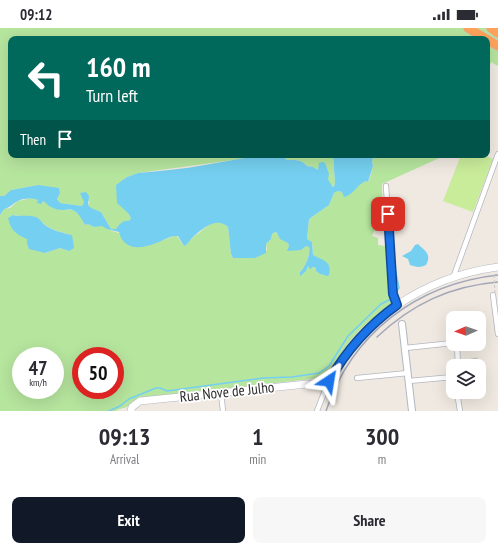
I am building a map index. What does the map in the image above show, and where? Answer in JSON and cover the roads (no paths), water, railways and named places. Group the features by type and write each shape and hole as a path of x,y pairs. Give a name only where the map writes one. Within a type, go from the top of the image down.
{"highway":[{"path":"468,28 481,36"},
{"path":"491,28 498,33"}],"main road":[{"path":"327,385 358,340 396,303 425,288 452,278 498,267"},
{"name":"Rua Nove de Julho","path":"131,411 132,407 140,401 307,384 327,385"}],"street":[{"path":"452,278 498,154"},
{"path":"386,186 393,294 396,303"},
{"path":"494,294 498,334"},
{"path":"402,324 412,411"},
{"path":"405,348 446,344"},
{"path":"356,378 408,372"},
{"path":"409,381 446,378"},
{"path":"317,411 327,385"},
{"path":"221,393 223,411"},
{"path":"458,399 460,411"}],"water":[{"path":"245,158 285,158 287,160 300,161 307,166 318,170 319,163 322,162 325,163 329,174 328,179 334,187 333,158 373,158 373,166 368,182 363,182 350,194 344,197 342,192 338,191 334,193 329,205 309,219 307,239 312,242 313,255 324,260 328,264 330,270 329,275 327,276 320,274 316,271 316,268 313,267 310,269 308,266 306,271 300,276 300,272 307,261 309,247 306,246 301,250 287,251 289,246 288,243 280,239 275,232 266,244 266,253 255,258 233,258 231,254 228,227 219,223 214,223 205,227 184,246 178,236 175,236 150,245 134,247 125,243 119,232 102,226 94,227 88,224 85,225 73,210 62,210 50,207 43,201 41,204 37,203 38,200 36,199 20,200 4,209 0,215 0,196 4,196 11,190 38,185 59,188 60,193 57,199 60,203 82,206 84,202 80,193 86,192 89,196 88,205 91,208 101,212 111,229 116,229 121,223 129,221 131,218 128,213 117,203 116,185 127,177 138,173 188,168"},
{"path":"13,215 35,217 51,229 72,235 74,248 69,251 60,248 45,253 29,249 27,239 17,234 12,229 8,218"},
{"path":"418,244 427,253 428,261 426,265 416,267 410,265 408,259 402,256 411,251 415,245"}],"waterway":[{"path":"393,258 399,288 394,294"},
{"path":"109,411 120,406 129,399 156,388 167,391 263,378 292,377 319,373 329,366 348,336 381,304 392,298"}],"railway":[{"path":"326,411 338,383 352,358 370,336 391,317 415,301 441,289 468,280 498,275"},
{"path":"377,337 390,325 418,306 448,292 480,284 498,282"}]}
